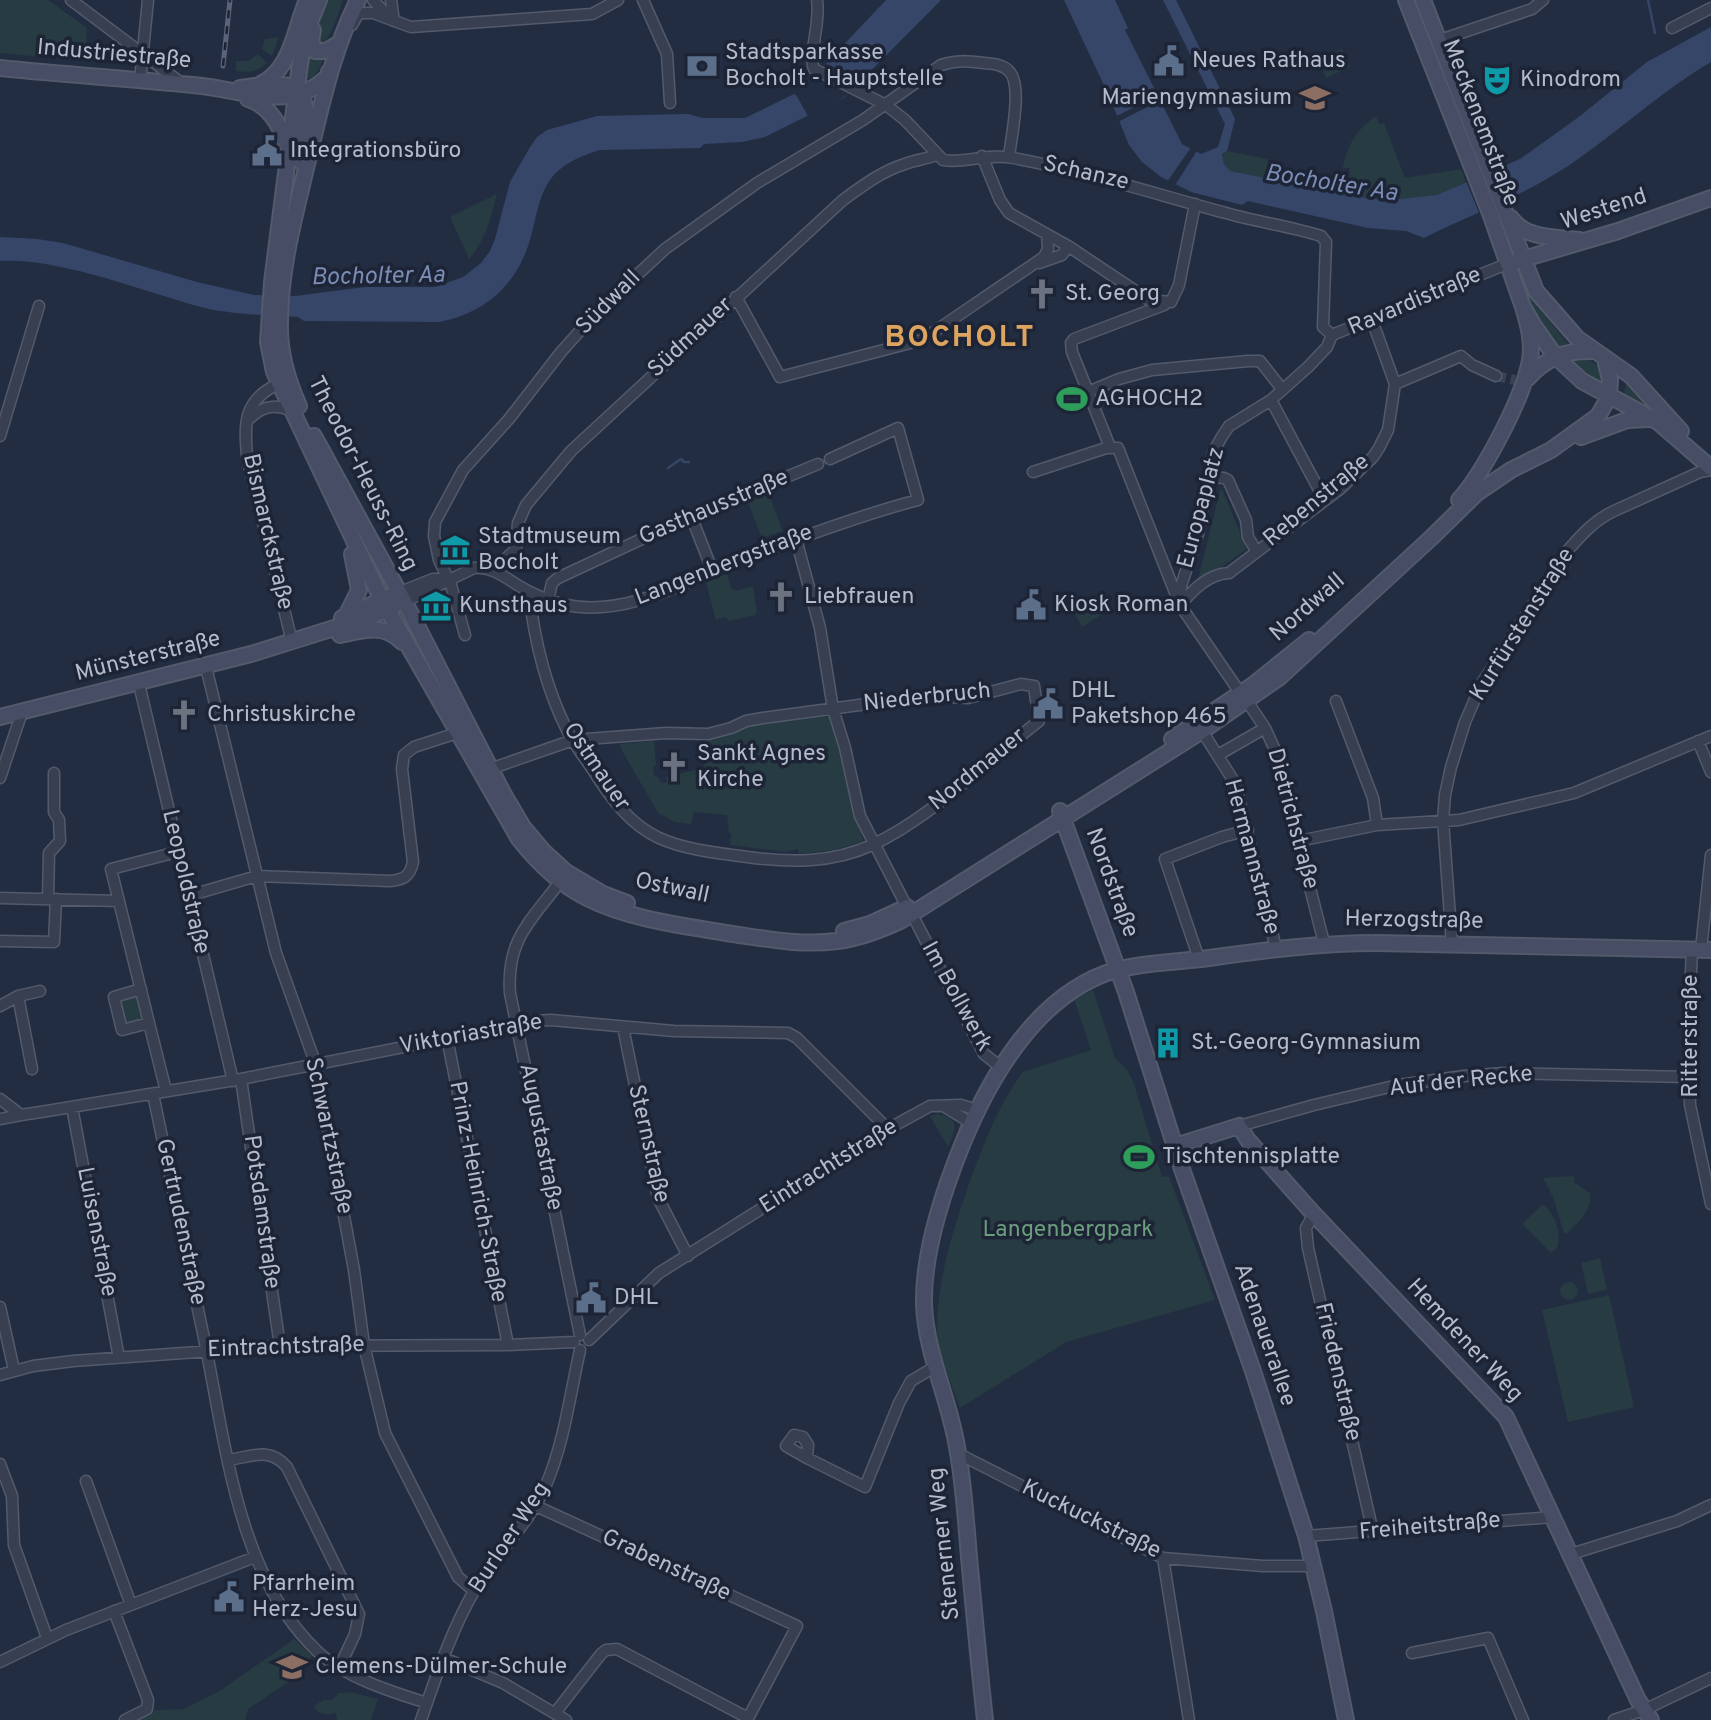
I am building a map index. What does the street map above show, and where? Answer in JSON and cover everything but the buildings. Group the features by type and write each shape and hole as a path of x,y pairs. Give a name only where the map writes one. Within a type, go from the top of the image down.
{"main road":[{"path":"336,44 334,34 347,0"},
{"path":"315,1 312,46 315,51 320,52 336,44 358,0"},
{"name":"Meckenemstraße","path":"1406,0 1473,168 1497,210 1516,261"},
{"name":"Meckenemstraße","path":"1423,0 1488,163 1497,210"},
{"path":"254,86 265,82 281,68 315,1"},
{"path":"292,226 306,121 306,105 298,91 306,32 315,1"},
{"name":"Theodor-Heuss-Ring","path":"277,283 336,44"},
{"name":"Industriestraße","path":"0,68 225,88"},
{"path":"225,88 262,97 298,91 328,76"},
{"path":"225,88 277,85 298,91"},
{"path":"225,88 261,103 276,120 289,148"},
{"name":"Theodor-Heuss-Ring","path":"298,91 289,148 269,355 278,384 346,529"},
{"name":"Westend","path":"1516,261 1587,241 1711,198"},
{"path":"1497,210 1529,232 1587,241"},
{"path":"1516,261 1523,307 1555,356 1582,381 1658,422 1711,469"},
{"path":"1516,261 1545,304 1599,355 1631,376 1711,469"},
{"name":"Nordwall","path":"1062,815 1202,731 1318,632 1449,510 1471,486 1488,455 1530,359 1531,340 1523,307"},
{"name":"Theodor-Heuss-Ring","path":"274,325 282,359 302,412 393,601"},
{"path":"1555,356 1577,351 1599,355"},
{"path":"1551,450 1598,416 1609,397 1610,380 1599,355"},
{"name":"Nordwall","path":"1521,382 1555,356"},
{"path":"1551,450 1627,420 1646,419 1658,422"},
{"name":"Nordwall","path":"1062,815 1304,656 1477,493 1511,470 1551,450"},
{"path":"1488,455 1495,467 1511,470"},
{"path":"346,529 363,549 393,601"},
{"path":"346,529 359,590 346,616"},
{"name":"Münsterstraße","path":"307,637 346,616 393,601"},
{"name":"Münsterstraße","path":"0,717 206,667 292,642 393,601"},
{"name":"Ostwall","path":"393,601 411,651 519,839 537,860 563,876 588,898 646,918 773,940 818,943 854,939 884,929 911,915 1062,815"},
{"name":"Ostwall","path":"393,601 452,696 523,827 563,876"},
{"name":"Ostwall","path":"307,637 334,636 377,628 397,636 411,651"},
{"name":"Nordstraße","path":"1062,815 1118,970"},
{"name":"Herzogstraße","path":"1118,970 1324,943 1702,949"},
{"name":"Stenerner Weg","path":"985,1720 959,1454 948,1404 927,1336 924,1306 928,1260 946,1187 974,1116 1002,1068 1031,1028 1051,1008 1079,987 1118,970"},
{"name":"Adenauerallee","path":"1118,970 1306,1536 1346,1720"},
{"path":"1175,1146 1239,1126"},
{"name":"Hemdener Weg","path":"1239,1126 1248,1140 1314,1214 1506,1418 1617,1657 1648,1715"}],"street":[{"path":"71,0 183,84"},
{"path":"140,80 148,0"},
{"path":"373,0 394,22"},
{"path":"391,0 394,22"},
{"path":"336,44 362,13 373,13 404,26 422,26 592,13 618,0"},
{"path":"643,0 667,54 670,103"},
{"path":"817,0 819,14 812,65 817,72 886,105 905,120 937,155"},
{"path":"1440,40 1532,9 1543,0"},
{"path":"1672,28 1711,8"},
{"name":"Südwall","path":"465,635 448,579 439,560 434,536 435,523 443,505 463,470 509,419 594,315 665,249 757,183 834,139 941,65 961,60 1001,65 1014,78 1016,91 1009,157"},
{"name":"Schanze","path":"937,155 951,162 982,156 1009,157 1125,183 1248,219 1321,236 1326,243 1323,327"},
{"name":"Südmauer","path":"495,569 516,550 521,514 554,470 599,423 843,200 864,184 904,164 937,155"},
{"path":"982,156 1005,209 1068,246 1149,300 1171,302 1180,285 1195,204"},
{"path":"736,298 780,377 922,340 1044,257 1048,249 1047,235"},
{"path":"1033,265 1062,255 1068,246"},
{"name":"Ravardistraße","path":"1323,327 1332,335 1516,261"},
{"name":"Dietrichstraße","path":"1171,302 1074,339 1071,343 1072,352 1180,605 1265,728 1281,770 1324,943"},
{"path":"0,436 4,406 38,306"},
{"name":"Rebenstraße","path":"1180,605 1197,587 1217,574 1229,573 1257,552 1356,474 1373,457 1388,429 1395,384 1372,320"},
{"name":"Europaplatz","path":"1180,605 1181,586 1198,534 1213,453 1221,438 1229,426 1270,400 1317,358 1332,335"},
{"path":"1395,384 1461,356 1472,365 1496,376"},
{"path":"1088,392 1119,379 1152,370 1248,361 1260,361 1282,389"},
{"name":"Bismarckstraße","path":"278,384 254,401 247,421 247,456 292,642"},
{"path":"1270,400 1324,499"},
{"name":"Bismarckstraße","path":"247,421 254,413 266,407 282,406 290,410"},
{"name":"Langenbergstraße","path":"495,569 529,592 548,600 591,608 622,605 647,598 732,562 848,520 918,500 898,428 830,459"},
{"path":"1033,472 1066,459 1114,448"},
{"name":"Gasthausstraße","path":"548,600 552,583 558,578 691,516 818,464"},
{"name":"Kurfürstenstraße","path":"1452,944 1443,820 1445,795 1465,722 1482,683 1569,549 1585,530 1601,518 1711,469"},
{"path":"1209,477 1228,480 1246,520 1248,537 1257,552"},
{"path":"691,516 713,572"},
{"name":"Im Bollwerk","path":"796,539 820,628 833,709 860,816 984,1054 1002,1068"},
{"path":"393,601 433,579 448,579 474,568 495,569"},
{"name":"Ostmauer","path":"529,592 548,684 573,740 608,794 644,829 675,844 757,859 802,862 845,855 874,844"},
{"name":"Schwartzstraße","path":"206,667 276,953 316,1065 365,1345 385,1433 458,1577 474,1591"},
{"name":"Leopoldstraße","path":"139,684 177,852 237,1080"},
{"name":"Niederbruch","path":"490,769 573,740 666,733 708,734 746,721 926,696 968,698 1021,684"},
{"name":"Nordmauer","path":"874,844 934,806 1039,721 1034,686 1021,684"},
{"path":"1336,701 1373,798 1377,825"},
{"path":"0,778 22,712"},
{"path":"1218,755 1265,728"},
{"name":"Hermannstraße","path":"1202,731 1235,783 1276,948"},
{"path":"188,896 257,876 390,881 405,878 411,871 413,862 402,769 404,755 414,747 457,733"},
{"path":"1299,841 1377,825 1479,816 1574,793 1711,736"},
{"path":"1698,741 1711,772"},
{"path":"0,941 54,942 49,853 60,841 60,820 54,811 54,773"},
{"path":"1199,959 1165,859 1248,830"},
{"path":"166,1091 111,869 177,852"},
{"name":"Ritterstraße","path":"1711,855 1688,1077 1695,1133 1711,1204"},
{"name":"Augustastraße","path":"563,876 523,930 515,945 508,970 510,993 580,1342"},
{"path":"0,898 119,901"},
{"path":"141,989 114,997 122,1030 149,1023"},
{"path":"0,1006 18,996 40,991"},
{"path":"18,996 32,1069"},
{"name":"Viktoriastraße","path":"0,1119 237,1080 517,1024 551,1020 674,1031 788,1033 797,1038 888,1129"},
{"name":"Sternstraße","path":"623,1027 658,1198 688,1256"},
{"name":"Prinz-Heinrich-Straße","path":"447,1038 508,1345"},
{"name":"Auf der Recke","path":"1239,1126 1398,1085 1464,1076 1504,1073 1688,1077"},
{"name":"Potsdamstraße","path":"237,1080 280,1346"},
{"name":"Gertrudenstraße","path":"153,1094 238,1506 255,1557 282,1610 320,1654 376,1686 427,1703"},
{"path":"0,1099 21,1115"},
{"name":"Eintrachtstraße","path":"0,1375 14,1370 73,1361 206,1350 280,1346 580,1342 647,1283 922,1109 941,1105 974,1116"},
{"name":"Luisenstraße","path":"72,1107 119,1358"},
{"name":"Friedenstraße","path":"1314,1214 1306,1228 1308,1248 1373,1532"},
{"path":"0,1307 14,1370"},
{"name":"Burloer Weg","path":"421,1720 444,1658 474,1591 536,1506 548,1479 558,1450 580,1342"},
{"path":"807,1458 865,1486 899,1403 911,1381 936,1366"},
{"path":"229,1460 267,1454 279,1457 287,1467 359,1614 355,1634 340,1666"},
{"name":"Kuckuckstraße","path":"959,1454 1163,1558 1263,1566 1314,1566"},
{"path":"0,1464 12,1496 14,1545 47,1638"},
{"path":"86,1481 131,1605"},
{"path":"1571,1554 1677,1521 1711,1505"},
{"name":"Grabenstraße","path":"536,1506 797,1626 747,1719"},
{"name":"Freiheitstraße","path":"1306,1536 1553,1517"},
{"path":"0,1662 47,1638 255,1557"},
{"path":"1163,1558 1189,1720"},
{"path":"114,1611 148,1700 147,1709 125,1720"},
{"path":"1412,1653 1488,1638 1522,1720"},
{"path":"555,1713 601,1654 611,1648 747,1719"},
{"path":"444,1658 503,1683 566,1720"},
{"path":"1614,1720 1648,1715 1711,1678"}],"green space":[{"path":"0,0 48,0 87,28 85,61 0,53"},
{"path":"326,0 343,0 328,38 319,45 316,36"},
{"path":"279,37 272,56 262,49 265,39"},
{"path":"1342,49 1350,67 1326,78 1318,59"},
{"path":"258,54 267,63 264,66 253,71 236,71 236,61 248,61"},
{"path":"306,56 323,60 314,75 305,80"},
{"path":"1376,116 1379,124 1384,123 1405,178 1461,169 1466,182 1437,195 1413,199 1361,197 1230,171 1224,164 1222,153 1227,151 1268,159 1267,173 1322,183 1323,180 1347,188 1350,168 1343,168 1347,152 1358,132"},
{"path":"497,194 484,236 469,259 450,217"},
{"path":"1523,281 1532,300 1568,344 1555,348 1538,322 1520,282"},
{"path":"1588,359 1604,370 1605,377 1601,386 1581,374 1567,360"},
{"path":"1626,383 1650,408 1651,412 1623,399"},
{"path":"1221,487 1247,549 1197,584"},
{"path":"768,492 783,531 762,538 747,500"},
{"path":"727,574 731,588 736,591 753,586 757,612 755,615 729,621 725,617 716,620 706,582"},
{"path":"1103,593 1109,610 1082,627 1075,614 1078,606"},
{"path":"829,716 863,841 834,850 799,854 798,849 785,852 730,845 727,815 694,812 691,824 675,822 658,813 620,744 654,741 654,775 661,783 667,782 666,777 704,768 709,736 742,727"},
{"name":"Langenbergpark","path":"1093,990 1115,1058 1133,1081 1162,1177 1169,1176 1215,1300 1066,1342 960,1408 943,1359 937,1330 943,1272 959,1215 993,1123 1023,1072 1091,1050 1074,999"},
{"path":"136,994 143,1018 126,1023 119,999"},
{"path":"937,1114 950,1118 953,1122 953,1135 948,1147 930,1116"},
{"path":"1574,1176 1575,1183 1590,1193 1589,1205 1584,1215 1564,1234 1553,1197 1543,1178"},
{"path":"1543,1204 1554,1218 1558,1230 1557,1248 1551,1253 1522,1224"},
{"path":"1600,1258 1607,1290 1588,1294 1581,1263"},
{"path":"1569,1282 1575,1285 1578,1291 1575,1297 1569,1300 1563,1297 1560,1291 1563,1285"},
{"path":"1609,1295 1634,1407 1568,1422 1542,1310"},
{"path":"294,1639 312,1656 293,1679 248,1709 245,1720 136,1720 156,1710 184,1709 221,1690"},
{"path":"350,1692 378,1699 371,1720 337,1720 336,1713 323,1714 314,1706 323,1700 333,1700 338,1693"}],"water":[{"path":"886,0 941,0 845,97 765,137 742,142 704,144 700,148 600,150 577,158 563,167 544,191 526,253 509,281 486,303 456,318 439,322 304,321 298,317 235,313 197,306 73,270 23,261 0,261 0,237 37,239 63,243 197,282 254,295 295,296 365,287 435,287 463,277 481,263 490,251 510,182 537,137 547,130 597,116 688,114 703,118 745,118 796,95"},
{"path":"1064,0 1115,0 1128,28 1125,30 1182,144 1201,154 1218,147 1225,124 1163,0 1176,0 1235,119 1227,151 1222,154 1224,164 1230,171 1373,199 1437,195 1520,159 1580,116 1647,62 1711,27 1711,62 1674,86 1551,177 1424,238 1406,231 1368,228 1248,201 1242,205 1191,192 1161,177 1142,162 1129,145"}],"pier":[{"path":"825,63 865,84 809,118 795,93 819,73"},
{"path":"1158,95 1161,100 1118,122 1115,117"},
{"path":"1192,146 1198,149 1174,187 1167,182"},
{"path":"1502,162 1516,200 1480,215 1465,179"}],"waterway":[{"path":"1648,0 1655,33"},
{"path":"668,468 681,459 689,462"}],"tunnel":[{"path":"1496,376 1515,380"}],"railway":[{"path":"223,66 230,0"}],"place":[{"name":"Neues Rathaus","path":"1169,61"},
{"name":"Stadtsparkasse Bocholt - Hauptstelle","path":"702,66"},
{"name":"Kinodrom","path":"1497,80"},
{"name":"Mariengymnasium","path":"1315,98"},
{"name":"Integrationsbüro","path":"267,151"},
{"name":"St. Georg","path":"1042,294"},
{"name":"AGHOCH2","path":"1072,399"},
{"name":"Stadtmuseum Bocholt","path":"455,550"},
{"name":"Liebfrauen","path":"781,597"},
{"name":"Kiosk Roman","path":"1031,605"},
{"name":"Kunsthaus","path":"436,606"},
{"name":"DHL Paketshop 465","path":"1048,704"},
{"name":"Christuskirche","path":"184,715"},
{"name":"Sankt Agnes Kirche","path":"674,767"},
{"name":"St.-Georg-Gymnasium","path":"1168,1043"},
{"name":"Tischtennisplatte","path":"1139,1157"},
{"name":"DHL","path":"591,1298"},
{"name":"Pfarrheim Herz-Jesu","path":"229,1597"},
{"name":"Clemens-Dülmer-Schule","path":"292,1667"}],"district":[{"name":"BOCHOLT","path":"960,338"}],"water label":[{"name":"Bocholter Aa","path":"1331,184"},
{"name":"Bocholter Aa","path":"378,277"}]}
